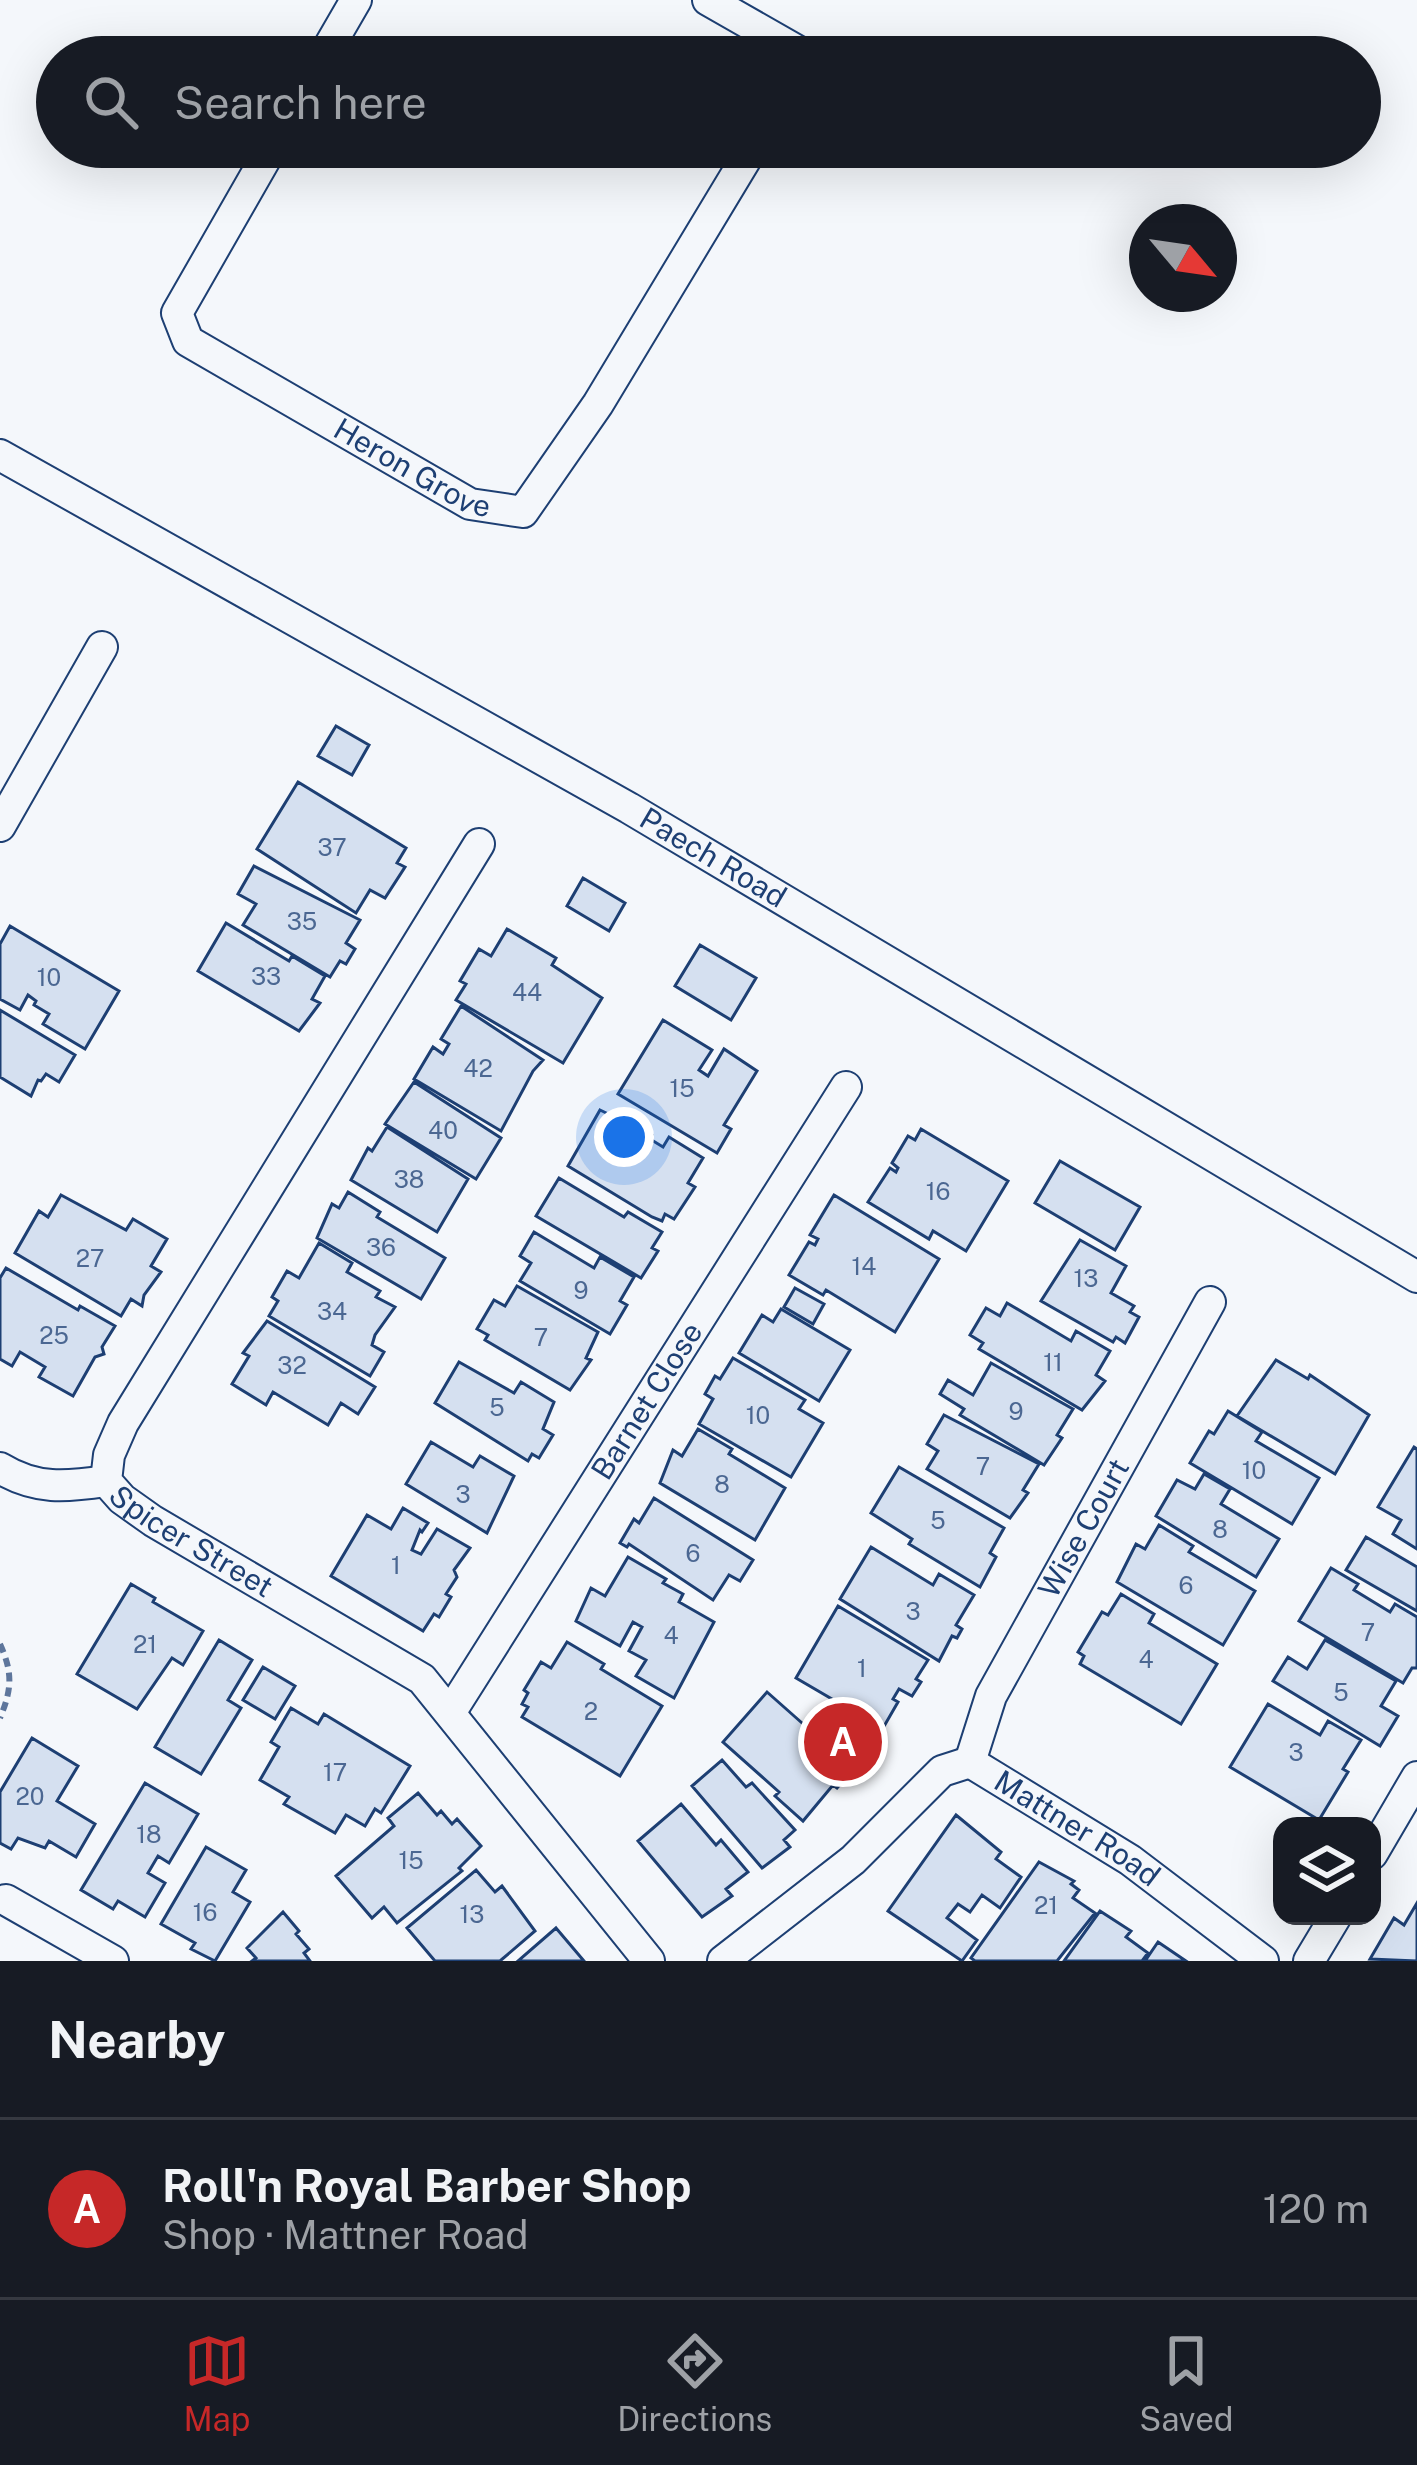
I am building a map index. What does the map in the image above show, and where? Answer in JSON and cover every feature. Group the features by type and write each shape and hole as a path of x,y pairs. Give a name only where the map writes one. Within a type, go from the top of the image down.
{"street":[{"path":"335,36 356,0"},
{"path":"708,0 771,36"},
{"name":"Heron Grove","path":"260,168 177,313 188,341 470,504 524,512 598,404 740,168"},
{"name":"Paech Road","path":"0,454 629,808 1417,1277"},
{"path":"0,826 102,647"},
{"name":"Spicer Street","path":"478,844 124,1424 109,1456 106,1481 152,1521 422,1678 649,1961"},
{"name":"Barnet Close","path":"450,1713 846,1087"},
{"name":"Wise Court","path":"970,1762 991,1696 1210,1302"},
{"path":"0,1468 39,1486 106,1481"},
{"name":"Mattner Road","path":"723,1961 853,1860 941,1772 970,1762 1130,1860 1263,1961"},
{"path":"1381,1839 1417,1777"},
{"path":"6,1900 79,1952 113,1961"},
{"path":"1309,1961 1331,1925"}],"path":[{"path":"0,1644 12,1670 0,1718"}],"building":[{"path":"336,726 369,745 352,775 318,756"},
{"path":"298,782 406,848 397,863 405,867 385,898 370,890 356,913 257,849"},
{"path":"254,866 360,920 346,943 355,949 330,977 243,925 256,904 238,894"},
{"path":"583,878 625,903 609,931 567,906"},
{"path":"226,923 289,961 292,956 325,976 312,999 320,1003 299,1031 198,971"},
{"path":"10,926 119,991 85,1049 43,1024 49,1014 28,995 20,1010 0,999 0,944"},
{"path":"507,929 556,958 552,965 602,998 563,1063 456,1000 466,984 460,981 479,949 491,956"},
{"path":"700,945 756,978 731,1020 675,986"},
{"path":"461,1006 543,1060 501,1131 414,1079 433,1047 443,1054 449,1044 441,1039"},
{"path":"0,1010 75,1055 59,1082 46,1074 31,1096 0,1077"},
{"path":"663,1020 712,1050 699,1070 708,1076 724,1049 757,1071 724,1125 731,1129 717,1153 618,1094"},
{"path":"414,1082 501,1138 476,1179 385,1124"},
{"path":"600,1110 652,1135 650,1139 663,1147 669,1137 703,1158 688,1183 695,1187 674,1219 665,1214 662,1221 652,1217 568,1166"},
{"path":"387,1127 468,1179 437,1232 351,1180 368,1148 372,1151"},
{"path":"921,1129 1008,1181 966,1251 933,1231 929,1239 868,1202 890,1168 896,1172 892,1163 908,1136 915,1140"},
{"path":"1060,1161 1140,1207 1115,1250 1035,1203"},
{"path":"559,1178 624,1217 628,1212 662,1232 652,1248 658,1251 641,1278 536,1216"},
{"path":"348,1192 380,1212 377,1217 445,1258 421,1299 317,1238 332,1204 339,1208"},
{"path":"61,1195 126,1230 133,1219 167,1239 151,1266 161,1272 144,1295 142,1306 131,1299 121,1316 15,1253 39,1211 48,1217"},
{"path":"834,1195 939,1259 895,1332 826,1290 823,1295 789,1275 809,1242 815,1245 818,1239 810,1235"},
{"path":"534,1232 594,1268 600,1257 634,1277 620,1301 627,1305 610,1334 520,1281 531,1263 520,1256"},
{"path":"1080,1240 1126,1266 1111,1293 1134,1306 1130,1312 1139,1317 1125,1343 1116,1337 1113,1342 1041,1301"},
{"path":"319,1243 352,1263 347,1272 380,1291 376,1297 395,1307 375,1335 372,1345 384,1352 370,1376 269,1316 278,1301 272,1297 287,1271 299,1278"},
{"path":"6,1268 115,1326 102,1347 104,1354 95,1357 73,1396 39,1377 45,1367 20,1352 12,1366 0,1359 0,1278"},
{"path":"517,1286 598,1332 586,1358 591,1360 570,1390 485,1340 488,1335 477,1329 494,1300 505,1306"},
{"path":"795,1288 824,1304 813,1324 784,1307"},
{"path":"1007,1303 1071,1341 1076,1331 1110,1351 1096,1375 1105,1381 1082,1410 979,1349 983,1343 970,1335 986,1308 1000,1316"},
{"path":"781,1309 850,1350 819,1401 739,1353 762,1315 773,1322"},
{"path":"267,1321 375,1387 358,1414 341,1403 328,1425 273,1392 266,1405 232,1384 249,1356 243,1353"},
{"path":"733,1358 805,1400 799,1409 823,1423 791,1477 699,1424 713,1399 705,1394"},
{"path":"1276,1360 1308,1379 1310,1375 1369,1415 1335,1474 1237,1416"},
{"path":"459,1362 514,1393 521,1382 554,1402 543,1429 553,1435 539,1458 532,1454 528,1461 435,1403"},
{"path":"991,1363 1073,1409 1044,1465 960,1415 964,1409 940,1394 948,1380 973,1395"},
{"path":"1228,1411 1262,1432 1256,1441 1319,1478 1292,1524 1190,1463"},
{"path":"944,1415 1039,1464 1023,1490 1028,1493 1010,1518 927,1469 938,1451 927,1444"},
{"path":"698,1429 785,1488 755,1540 660,1483 673,1450 682,1456"},
{"path":"431,1442 473,1467 480,1456 514,1476 487,1533 406,1484"},
{"path":"1414,1447 1417,1549 1393,1534 1401,1520 1378,1507"},
{"path":"899,1467 1004,1528 980,1587 909,1544 912,1539 871,1513"},
{"path":"1204,1474 1230,1489 1221,1504 1279,1539 1256,1577 1156,1516 1177,1480 1195,1489"},
{"path":"654,1498 753,1560 740,1581 729,1575 713,1600 629,1544 620,1543"},
{"path":"403,1508 428,1523 412,1550 421,1554 437,1529 470,1548 454,1570 457,1577 446,1594 451,1597 423,1631 331,1576 367,1515 391,1529"},
{"path":"1159,1525 1193,1546 1189,1552 1255,1591 1223,1645 1117,1582 1136,1544 1145,1549"},
{"path":"1366,1537 1417,1567 1417,1611 1346,1570"},
{"path":"871,1547 933,1585 939,1574 974,1595 956,1625 962,1629 957,1638 952,1636 939,1661 840,1599"},
{"path":"628,1557 666,1579 663,1583 683,1594 679,1602 714,1622 674,1698 636,1676 646,1660 629,1651 642,1627 633,1622 620,1646 576,1621 591,1588 605,1596"},
{"path":"1331,1568 1358,1584 1354,1590 1390,1612 1395,1604 1417,1617 1417,1668 1412,1668 1403,1683 1299,1621"},
{"path":"131,1584 203,1631 183,1665 172,1658 137,1709 77,1674"},
{"path":"1121,1594 1154,1614 1149,1623 1217,1664 1181,1724 1080,1664 1084,1656 1078,1652 1102,1612 1108,1615"},
{"path":"838,1606 928,1660 912,1696 899,1689 893,1699 898,1702 879,1735 845,1715 849,1709 796,1678"},
{"path":"219,1640 252,1660 228,1700 241,1708 201,1774 155,1747"},
{"path":"1325,1640 1396,1681 1381,1706 1398,1716 1380,1746 1273,1681 1288,1657 1307,1669"},
{"path":"567,1642 662,1706 620,1776 522,1717 528,1707 522,1704 528,1693 524,1690 541,1662 551,1668"},
{"path":"263,1667 295,1686 275,1719 243,1700"},
{"path":"767,1692 854,1769 837,1788 833,1785 803,1821 775,1796 779,1792 723,1742"},
{"path":"1268,1704 1320,1735 1328,1721 1361,1740 1321,1817 1230,1767"},
{"path":"291,1708 318,1724 324,1714 410,1766 381,1813 375,1809 365,1826 346,1815 335,1833 284,1804 289,1797 260,1780 279,1747 271,1742"},
{"path":"836,1721 863,1746 849,1761 822,1737"},
{"path":"32,1738 78,1766 57,1801 95,1824 76,1857 49,1841 45,1848 18,1838 11,1849 0,1843 0,1792"},
{"path":"722,1760 746,1787 752,1783 795,1830 784,1840 790,1847 762,1868 692,1786"},
{"path":"145,1783 198,1814 169,1863 158,1856 148,1873 165,1883 145,1917 118,1901 113,1909 81,1890"},
{"path":"418,1793 437,1815 441,1811 452,1824 457,1819 481,1846 459,1868 462,1871 397,1923 384,1907 372,1918 336,1876 394,1826 388,1818"},
{"path":"681,1804 716,1845 721,1840 748,1872 726,1889 732,1896 702,1917 638,1841"},
{"path":"956,1815 1001,1852 996,1859 1021,1877 1000,1908 982,1895 970,1912 958,1904 947,1918 977,1940 962,1961 888,1911"},
{"path":"206,1847 246,1870 233,1892 250,1902 215,1961 191,1949 195,1943 161,1924"},
{"path":"1039,1862 1074,1881 1071,1884 1079,1890 1073,1898 1095,1913 1057,1961 975,1961 971,1958"},
{"path":"476,1870 495,1892 502,1886 535,1931 500,1961 435,1961 407,1928"},
{"path":"1417,1903 1417,1961 1370,1959 1394,1918 1404,1925"},
{"path":"1100,1911 1131,1931 1126,1937 1148,1953 1142,1961 1064,1961"},
{"path":"283,1912 309,1949 304,1953 310,1961 252,1961 256,1958 247,1948"},
{"path":"556,1928 584,1961 518,1961"},
{"path":"1158,1942 1186,1961 1145,1961"}],"place":[{"name":"Roll'n Royal Barber Shop","path":"843,1742"}]}
